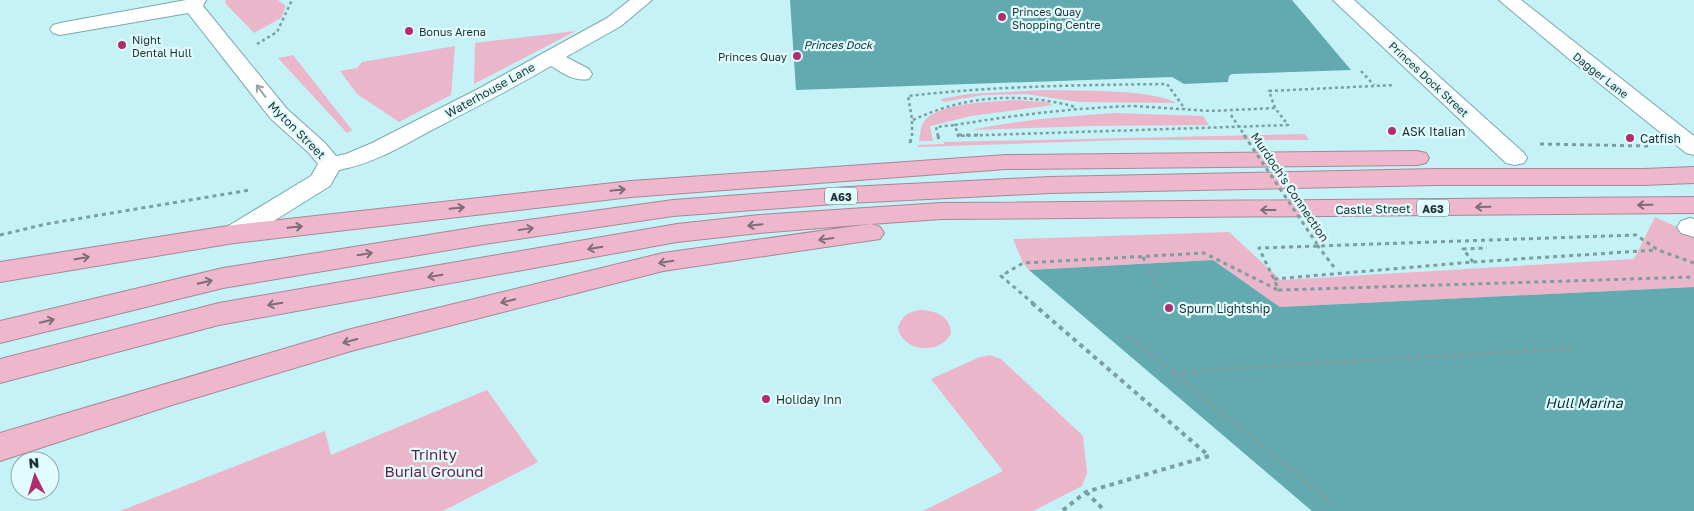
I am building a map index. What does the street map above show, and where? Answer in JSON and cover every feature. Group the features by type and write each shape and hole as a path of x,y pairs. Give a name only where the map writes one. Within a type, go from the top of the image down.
{"highway":[{"name":"A63","path":"0,272 234,234 630,189 1006,162 1508,151 1694,169"},
{"name":"A63","path":"0,332 223,278 474,236 673,208 848,195 1049,185 1416,177 1643,177 1694,175"},
{"name":"A63","path":"0,371 219,314 677,233 759,224 941,211 1171,210"},
{"name":"Castle Street","path":"1171,210 1693,220"},
{"path":"0,447 172,393 352,340 663,262 920,226 1171,210"}],"street":[{"name":"Waterhouse Lane","path":"330,164 352,160 380,148 486,94 614,22 642,0"},
{"name":"Princes Dock Street","path":"1343,0 1508,151"},
{"name":"Dagger Lane","path":"1509,0 1694,147"},
{"name":"Myton Street","path":"194,3 279,114 317,148 330,164 321,181 234,234"},
{"path":"60,29 194,3"},
{"path":"550,58 581,74"}],"path":[{"path":"235,57 277,32 292,0"},
{"path":"1361,71 1374,86"},
{"path":"955,125 958,136 1288,125 1275,108 1269,91 1434,83"},
{"path":"910,144 913,135 913,120 908,96 948,91 1036,86 1166,84 1185,109"},
{"path":"913,120 931,110 960,102 1001,98 1036,97 1079,108"},
{"path":"932,143 939,143 936,127 1079,108 1134,106 1211,111 1275,108"},
{"name":"Murdoch's Connection","path":"1231,115 1334,267"},
{"path":"1508,151 1694,147"},
{"path":"0,235 46,224 260,188 294,198"},
{"path":"1279,290 1259,248 1317,244 1636,234 1658,250 1694,263"},
{"path":"1473,262 1463,249 1488,248 1481,239"},
{"path":"1274,279 1473,262 1658,250"},
{"path":"1062,511 1086,492 1209,456 1001,276 1023,263 1204,253 1279,290 1694,277"},
{"path":"1143,256 1161,292"},
{"path":"1129,336 1332,503"},
{"path":"1173,372 1577,348"},
{"path":"1086,492 1105,511"}],"green space":[{"path":"226,0 278,0 286,6 281,18 254,33 225,3"},
{"path":"576,31 474,84 475,43"},
{"path":"455,46 451,95 399,122 357,94 340,71 357,68 362,62"},
{"path":"293,55 352,130 347,133 278,58"},
{"path":"1048,90 1133,93 1165,98 1176,103 1079,102 1026,94 983,95 944,102 940,99 969,94"},
{"path":"1016,100 1046,102 1053,105 971,116 930,126 933,141 919,141 922,125 928,117 938,112 964,105"},
{"path":"1115,113 1203,116 1209,125 971,130 1043,119"},
{"path":"1305,134 1309,140 1126,140 918,147 918,145 944,144 944,142"},
{"path":"1655,217 1694,235 1694,287 1280,307 1213,260 1029,270 1023,263 1013,239 1229,232 1281,280 1634,259"},
{"path":"918,310 930,311 940,315 948,322 951,333 946,340 931,348 922,348 907,342 901,336 898,328 901,321 908,314"},
{"path":"990,355 1001,359 1083,436 1087,473 1082,486 1033,511 923,511 1003,471 931,379 980,357"},
{"name":"Trinity Burial Ground","path":"487,390 538,462 443,511 120,511 325,431 331,455"}],"water":[{"name":"Princes Dock","path":"790,0 1292,0 1351,70 1232,74 1229,76 1228,82 1184,84 1172,77 796,90"},
{"name":"Hull Marina","path":"1213,260 1280,307 1694,287 1694,511 1312,511 1029,270"}],"place":[{"name":"Princes Quay Shopping Centre","path":"1002,17"},
{"name":"Bonus Arena","path":"409,31"},
{"name":"Night Dental Hull","path":"122,45"},
{"name":"Princes Quay","path":"797,56"},
{"name":"ASK Italian","path":"1392,131"},
{"name":"Catfish","path":"1630,138"},
{"name":"Spurn Lightship","path":"1169,308"},
{"name":"Holiday Inn","path":"766,399"}]}
